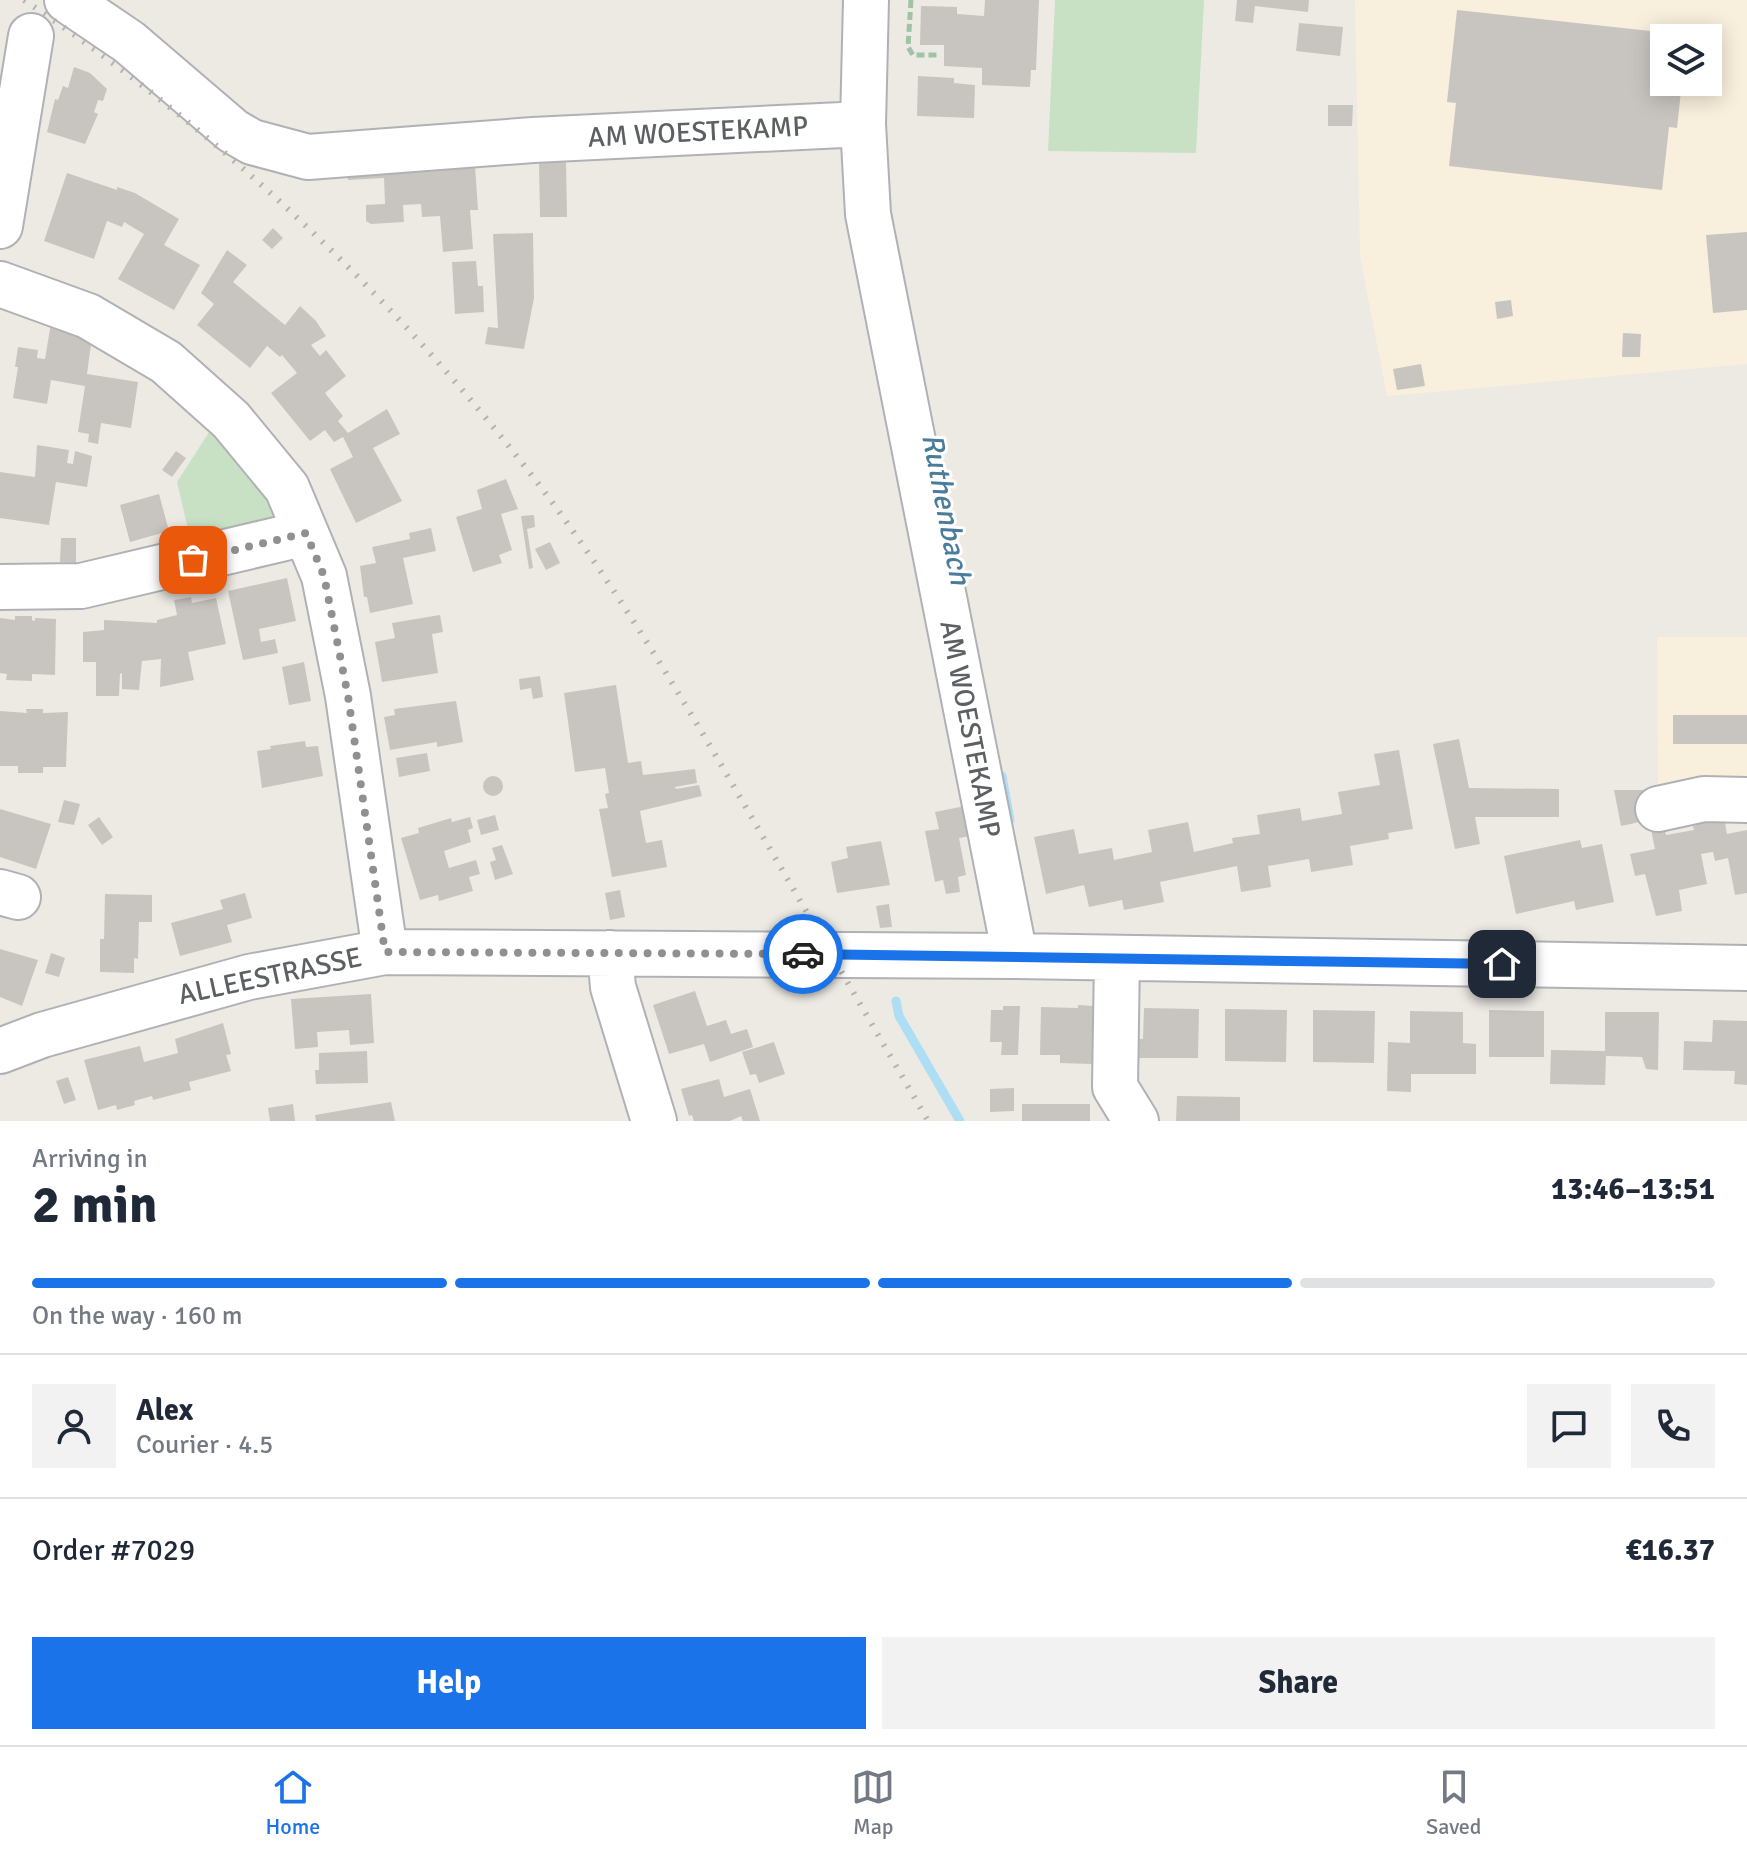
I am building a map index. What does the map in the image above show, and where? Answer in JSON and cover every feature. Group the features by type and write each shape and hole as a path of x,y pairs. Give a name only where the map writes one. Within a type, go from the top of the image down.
{"street":[{"name":"AM WOESTEKAMP","path":"67,0 129,42 233,131 252,142 308,157 533,140 863,124"},
{"name":"AM WOESTEKAMP","path":"866,0 863,124 868,214 1015,956"},
{"path":"0,226 31,36"},
{"path":"0,284 88,316 166,362 231,420 287,488 324,576 348,696 385,952"},
{"path":"0,587 81,586 306,533"},
{"path":"1658,809 1704,799 1747,800"},
{"name":"ALLEESTRASSE","path":"0,1051 42,1035 249,977 385,952 1015,956 1747,968"},
{"path":"610,953 613,987 654,1121"},
{"path":"1117,958 1115,1087 1136,1121"}],"path":[{"path":"911,0 908,47 913,55 938,55"}],"shaded area":[{"path":"1355,0 1747,0 1747,364 1387,396 1360,256"},
{"path":"1657,637 1747,637 1747,788 1658,787"}],"green space":[{"path":"1055,0 1204,0 1196,153 1048,151"},
{"path":"213,426 274,503 274,518 264,524 191,542 177,482"}],"building":[{"path":"985,0 1039,0 1036,70 1031,70 1030,87 982,85 982,68 944,66 944,45 920,45 921,6 957,7 957,14 984,16"},
{"path":"1237,0 1309,0 1308,12 1255,6 1253,23 1235,21"},
{"path":"1457,10 1650,31 1650,96 1680,96 1677,128 1669,127 1662,190 1449,166 1456,103 1447,102"},
{"path":"1299,23 1343,27 1340,56 1296,51"},
{"path":"74,67 90,73 107,89 103,101 98,100 94,112 98,114 85,144 47,132 55,99 58,100 63,86 68,88"},
{"path":"918,76 954,78 954,83 975,85 974,118 917,116"},
{"path":"1328,105 1353,105 1352,126 1328,126"},
{"path":"539,162 566,162 567,217 540,217"},
{"path":"347,164 384,173 402,172 401,169 475,165 478,210 470,210 473,249 443,252 440,216 422,217 421,204 403,205 404,222 371,224 366,221 366,205 385,204 384,178 348,180"},
{"path":"67,173 135,193 179,219 164,245 200,265 174,310 118,279 144,234 124,222 122,227 107,221 94,259 44,241"},
{"path":"273,228 283,238 272,249 262,240"},
{"path":"1747,232 1747,310 1713,313 1706,235"},
{"path":"533,233 534,298 524,349 485,344 488,327 498,328 493,234"},
{"path":"227,250 247,265 233,282 285,325 300,306 326,336 311,345 320,356 326,350 346,376 325,393 343,416 338,421 348,433 387,409 400,434 373,448 402,501 356,523 330,469 353,457 343,437 334,442 325,430 310,441 271,393 297,373 282,355 280,357 267,346 250,368 197,325 214,304 201,293"},
{"path":"476,261 478,286 483,286 484,312 455,314 452,262"},
{"path":"1511,300 1513,316 1497,319 1495,302"},
{"path":"51,323 92,337 87,374 138,382 131,428 101,423 98,444 88,442 89,434 78,432 85,386 51,380 47,404 13,398 18,347 38,350 37,358 45,359"},
{"path":"1623,333 1641,334 1640,357 1622,357"},
{"path":"1421,364 1425,386 1397,390 1393,369"},
{"path":"37,445 69,450 67,463 73,464 75,451 92,456 87,487 56,482 49,525 0,518 0,472 35,477"},
{"path":"176,451 186,458 172,477 162,470"},
{"path":"506,479 518,509 501,514 512,550 499,555 502,563 473,572 456,517 482,509 477,490"},
{"path":"159,494 169,531 130,542 120,505"},
{"path":"534,515 535,527 527,529 533,568 529,569 521,516"},
{"path":"431,528 436,551 403,558 413,604 370,613 367,597 364,597 360,566 376,563 372,547 410,539 409,533"},
{"path":"61,538 76,538 76,563 60,562"},
{"path":"550,542 560,563 546,570 535,549"},
{"path":"287,578 296,621 259,629 261,642 275,639 278,653 243,660 228,591"},
{"path":"191,597 192,603 216,598 226,644 188,652 194,680 160,687 161,659 142,661 139,690 122,689 120,673 119,696 96,696 96,662 83,662 83,632 104,630 104,620 157,623 157,620 177,615 174,600"},
{"path":"440,615 443,632 432,634 438,673 382,682 375,642 395,638 392,623"},
{"path":"15,616 32,616 35,621 35,618 56,619 55,675 32,674 32,681 6,680 7,674 0,673 0,618 15,620"},
{"path":"304,662 311,701 289,705 282,667"},
{"path":"540,676 543,697 533,699 531,688 520,690 519,679"},
{"path":"616,685 628,763 641,761 643,775 695,769 697,783 675,787 699,785 702,796 640,811 646,843 662,840 667,867 612,877 599,809 608,808 605,768 575,772 564,693"},
{"path":"456,701 463,742 437,747 437,742 390,750 384,717 395,715 394,709"},
{"path":"26,709 43,709 43,713 68,712 66,767 43,767 43,773 18,773 18,766 0,766 0,711 27,713"},
{"path":"1673,715 1747,715 1747,744 1673,744"},
{"path":"1459,739 1469,788 1559,789 1559,817 1475,817 1480,844 1455,849 1433,744"},
{"path":"305,741 306,747 318,746 323,776 262,788 257,751"},
{"path":"1399,750 1413,829 1388,833 1389,839 1350,846 1353,865 1311,872 1309,859 1268,866 1271,887 1241,892 1237,866 1160,882 1164,902 1124,910 1122,900 1089,907 1084,885 1046,894 1034,837 1074,829 1079,854 1112,848 1114,860 1152,852 1148,830 1188,822 1194,852 1233,843 1232,838 1260,834 1257,815 1300,808 1302,821 1342,814 1338,792 1380,785 1374,754"},
{"path":"427,753 430,771 399,777 396,758"},
{"path":"493,776 500,779 503,786 500,793 493,796 486,793 483,786 486,779"},
{"path":"1614,790 1647,790 1654,820 1662,818 1666,835 1694,830 1693,826 1724,817 1727,834 1747,830 1747,893 1735,895 1728,858 1715,861 1713,852 1701,854 1707,884 1679,890 1682,911 1656,916 1645,874 1635,876 1630,854 1655,849 1649,820 1621,826"},
{"path":"64,800 80,804 74,825 58,822"},
{"path":"970,805 976,835 959,838 966,875 958,877 960,892 946,894 943,880 935,882 925,831 939,829 935,812"},
{"path":"0,809 51,824 36,869 0,857"},
{"path":"495,815 499,830 481,835 477,820"},
{"path":"99,817 113,837 102,845 88,825"},
{"path":"470,817 473,828 468,830 471,842 444,851 449,868 476,860 480,874 469,877 473,891 439,901 438,895 420,900 401,838 419,833 418,828 451,818 452,822"},
{"path":"1580,840 1582,848 1602,844 1614,902 1576,910 1574,901 1516,914 1504,856"},
{"path":"881,841 890,885 837,893 831,862 848,858 846,847"},
{"path":"502,845 513,874 495,880 490,862 496,860 492,848"},
{"path":"620,890 625,917 610,920 605,893"},
{"path":"245,893 252,918 227,925 232,942 180,956 171,923 223,909 220,900"},
{"path":"105,894 152,895 152,922 139,922 138,959 134,958 134,973 100,972"},
{"path":"889,904 892,927 880,928 876,906"},
{"path":"0,949 38,960 22,1006 0,997"},
{"path":"51,953 65,958 59,977 45,973"},
{"path":"695,991 707,1026 726,1020 731,1034 747,1029 753,1047 710,1062 704,1044 669,1054 653,1005"},
{"path":"371,994 374,1043 350,1045 349,1030 317,1032 318,1047 295,1049 291,999"},
{"path":"1078,1005 1093,1006 1092,1064 1060,1063 1060,1055 1040,1055 1041,1007 1078,1008"},
{"path":"1003,1006 1020,1006 1018,1055 1001,1055 1002,1042 990,1042 991,1010 1003,1010"},
{"path":"1144,1008 1199,1009 1198,1058 1126,1058 1126,1038 1143,1039"},
{"path":"1225,1009 1287,1010 1286,1062 1225,1061"},
{"path":"1313,1010 1375,1011 1374,1063 1313,1062"},
{"path":"1489,1010 1544,1011 1544,1057 1489,1057"},
{"path":"1410,1011 1463,1012 1463,1043 1476,1044 1476,1074 1411,1074 1411,1092 1387,1091 1388,1042 1410,1043"},
{"path":"1605,1012 1659,1012 1658,1070 1646,1069 1642,1057 1606,1056 1605,1085 1550,1084 1551,1050 1605,1051"},
{"path":"1713,1020 1747,1021 1747,1085 1734,1084 1735,1071 1683,1070 1684,1041 1712,1042"},
{"path":"223,1023 231,1054 226,1055 231,1071 189,1082 191,1090 153,1100 152,1096 117,1110 116,1105 98,1110 84,1060 140,1046 144,1062 178,1053 175,1039"},
{"path":"774,1042 785,1074 759,1083 756,1074 750,1075 742,1052"},
{"path":"367,1051 368,1083 316,1084 319,1053"},
{"path":"68,1077 76,1100 64,1104 56,1081"},
{"path":"719,1079 724,1097 750,1089 760,1121 743,1121 741,1116 730,1121 694,1121 692,1115 689,1116 681,1089"},
{"path":"1014,1088 1014,1111 990,1112 990,1089"},
{"path":"1177,1096 1240,1097 1240,1121 1176,1121"},
{"path":"391,1102 395,1121 316,1121 315,1115"},
{"path":"293,1104 295,1121 270,1121 268,1108"},
{"path":"1022,1104 1090,1104 1090,1121 1022,1121"}],"waterway":[{"name":"Ruthenbach","path":"1002,776 1010,820"},
{"name":"Ruthenbach","path":"896,1001 899,1016 960,1121"}],"railway":[{"path":"24,0 171,108 241,167 374,293 496,430 581,543 664,669 928,1121"}],"way so far":[{"path":"193,560 306,533 324,576 348,696 385,952 803,954"}],"route":[{"path":"803,954 1502,964"}]}
